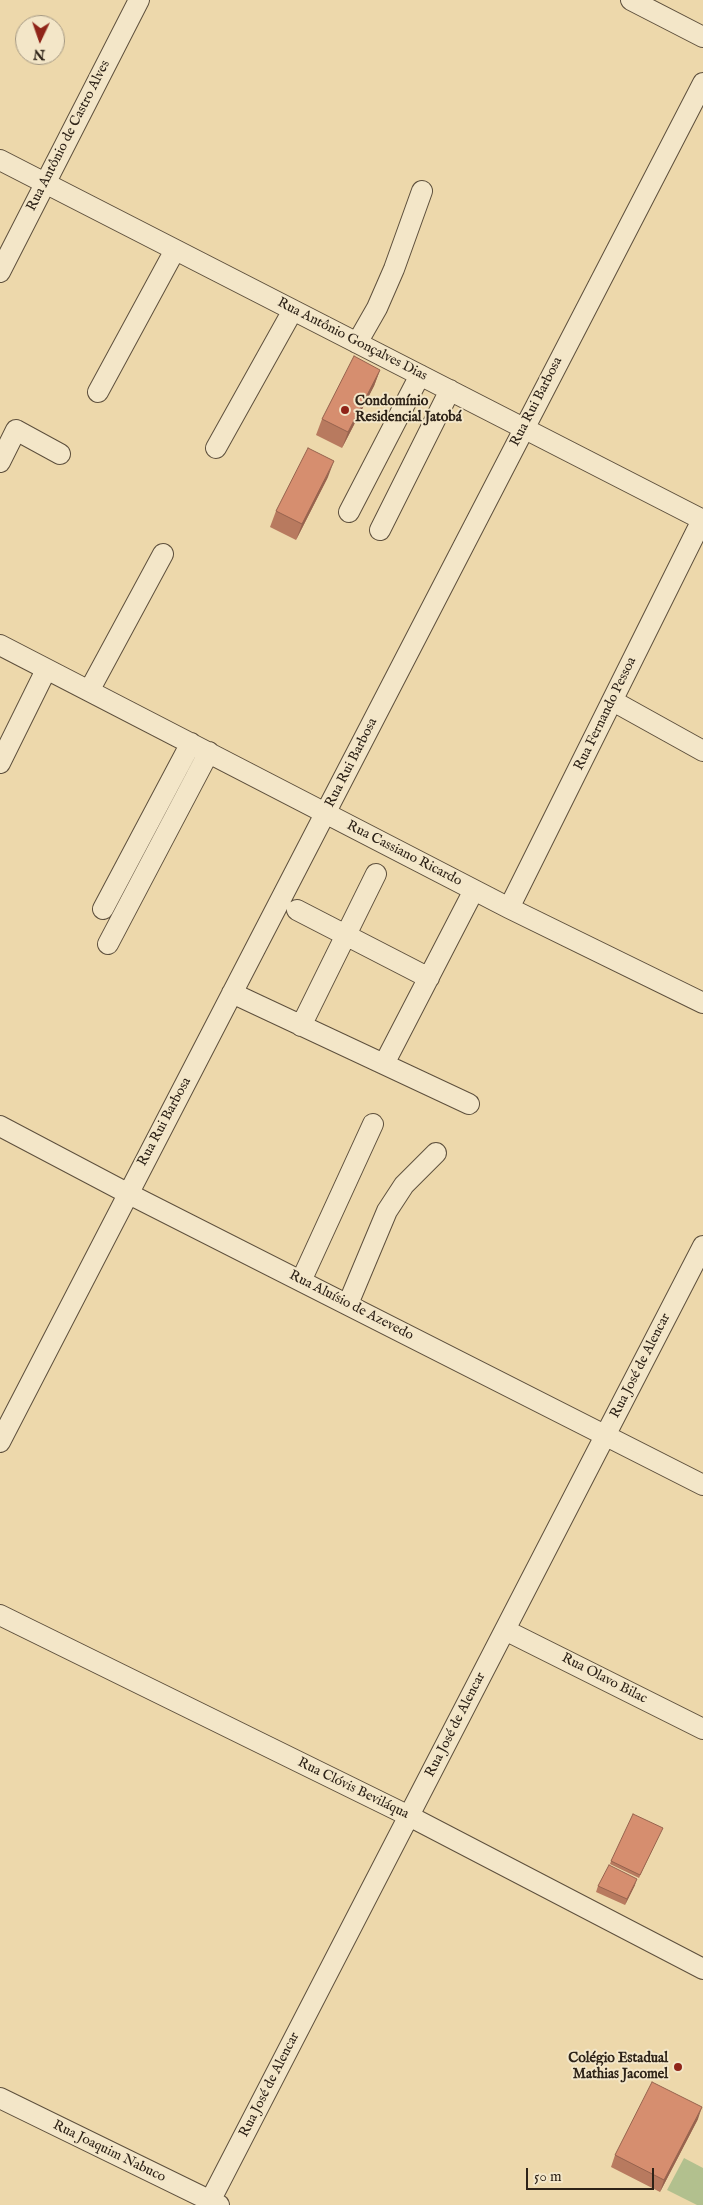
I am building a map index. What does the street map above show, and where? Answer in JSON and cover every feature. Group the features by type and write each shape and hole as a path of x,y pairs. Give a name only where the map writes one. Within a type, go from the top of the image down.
{"street":[{"name":"Rua Antônio de Castro Alves","path":"0,272 139,0"},
{"path":"631,0 703,37"},
{"name":"Rua Rui Barbosa","path":"0,1442 127,1193 327,814 523,428 703,83"},
{"name":"Rua Antônio Gonçalves Dias","path":"0,160 702,520"},
{"path":"357,343 377,308 394,269 422,191"},
{"path":"98,392 175,250"},
{"path":"216,448 293,310"},
{"path":"349,512 420,375"},
{"path":"380,530 450,390"},
{"path":"0,462 16,430 60,454"},
{"name":"Rua Fernando Pessoa","path":"509,908 702,520"},
{"path":"89,691 162,554"},
{"name":"Rua Cassiano Ricardo","path":"0,645 509,908 703,1003"},
{"path":"0,763 46,670"},
{"path":"613,701 703,751"},
{"path":"103,909 200,747"},
{"path":"108,944 200,747"},
{"path":"301,1026 376,874"},
{"path":"384,1064 474,890"},
{"path":"297,910 429,978"},
{"path":"232,993 468,1104"},
{"path":"301,1281 373,1124"},
{"name":"Rua Aluísio de Azevedo","path":"0,1126 127,1193 703,1485"},
{"path":"348,1304 387,1211 404,1184 436,1153"},
{"name":"Rua José de Alencar","path":"213,2204 409,1816 703,1246"},
{"name":"Rua Clóvis Beviláqua","path":"0,1615 409,1816 703,1969"},
{"name":"Rua Olavo Bilac","path":"505,1630 703,1729"},
{"name":"Rua Joaquim Nabuco","path":"0,2098 213,2204"}],"green space":[{"path":"684,2158 703,2168 703,2205 697,2205 667,2190"}],"building":[{"name":"Condomínio Residencial Jatobá","path":"354,356 380,370 348,432 322,419"},
{"path":"308,448 334,461 302,524 276,511"},
{"path":"633,1814 663,1828 640,1875 611,1861"},
{"path":"609,1865 637,1879 627,1899 598,1886"},
{"path":"652,2082 702,2107 664,2180 615,2155"}],"place":[{"name":"Condomínio Residencial Jatobá","path":"345,410"},
{"name":"Colégio Estadual Mathias Jacomel","path":"678,2067"}]}
